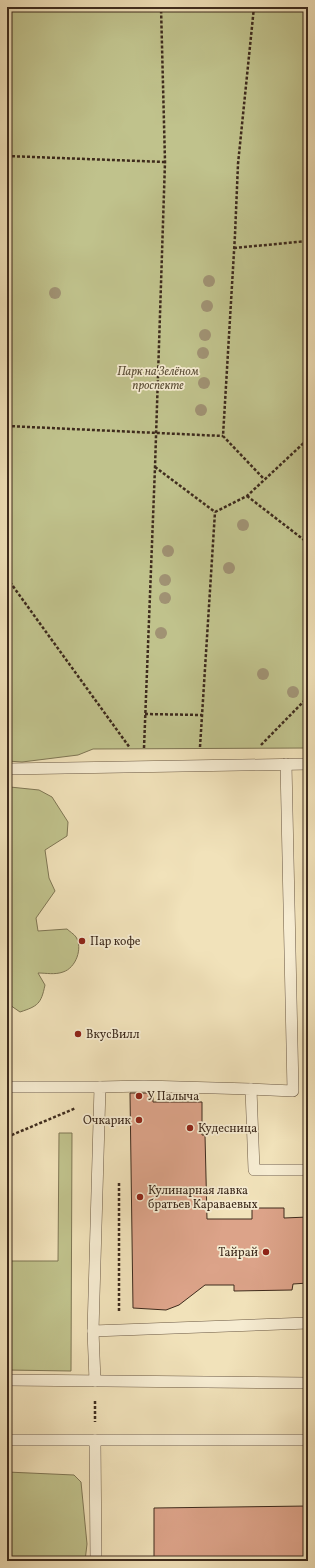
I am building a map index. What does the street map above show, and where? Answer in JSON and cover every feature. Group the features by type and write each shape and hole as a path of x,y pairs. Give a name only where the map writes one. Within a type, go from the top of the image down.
{"lane":[{"path":"7,1088 152,1086 293,1091 286,764"},
{"path":"7,769 308,764"},
{"path":"95,1381 93,1331 100,1087"},
{"path":"252,1089 254,1170 308,1170"},
{"path":"93,1331 308,1323"},
{"path":"7,1380 308,1383"},
{"path":"7,1440 308,1440"},
{"path":"95,1440 96,1561"}],"path":[{"path":"143,766 165,162 161,7"},
{"path":"223,436 238,164 254,7"},
{"path":"7,156 165,162"},
{"path":"234,248 308,241"},
{"path":"7,426 223,436 264,479"},
{"path":"215,512 247,496 308,439"},
{"path":"155,467 215,512"},
{"path":"247,496 308,544"},
{"path":"199,766 215,512"},
{"path":"7,578 143,766"},
{"path":"243,765 308,697"},
{"path":"145,714 202,716"},
{"path":"7,1137 78,1107"},
{"path":"119,1181 120,1330"},
{"path":"95,1381 95,1440"}],"green space":[{"name":"Парк на Зелёном проспекте","path":"7,7 308,7 308,748 93,749 78,755 22,762 7,761"},
{"path":"7,788 39,790 52,797 68,822 67,836 45,850 49,878 55,891 36,918 38,931 67,929 76,937 79,947 75,962 68,970 50,974 38,973 45,985 42,996 35,1006 20,1012 7,1003"},
{"path":"59,1133 72,1133 71,1371 7,1370 7,1261 58,1261"},
{"path":"7,1472 74,1475 81,1482 87,1544 85,1561 7,1561"}],"building":[{"path":"130,1093 153,1093 153,1102 202,1102 202,1135 205,1135 207,1219 252,1219 252,1208 284,1208 284,1218 308,1217 308,1283 293,1284 292,1290 234,1291 234,1285 205,1285 179,1305 166,1310 133,1308"},
{"path":"308,1506 308,1561 154,1561 154,1508"}],"place":[{"name":"Пар кофе","path":"82,941"},
{"name":"ВкусВилл","path":"78,1034"},
{"name":"У Палыча","path":"139,1096"},
{"name":"Очкарик","path":"139,1120"},
{"name":"Кудесница","path":"190,1128"},
{"name":"Кулинарная лавка братьев Караваевых","path":"140,1197"},
{"name":"Тайрай","path":"266,1252"}]}
